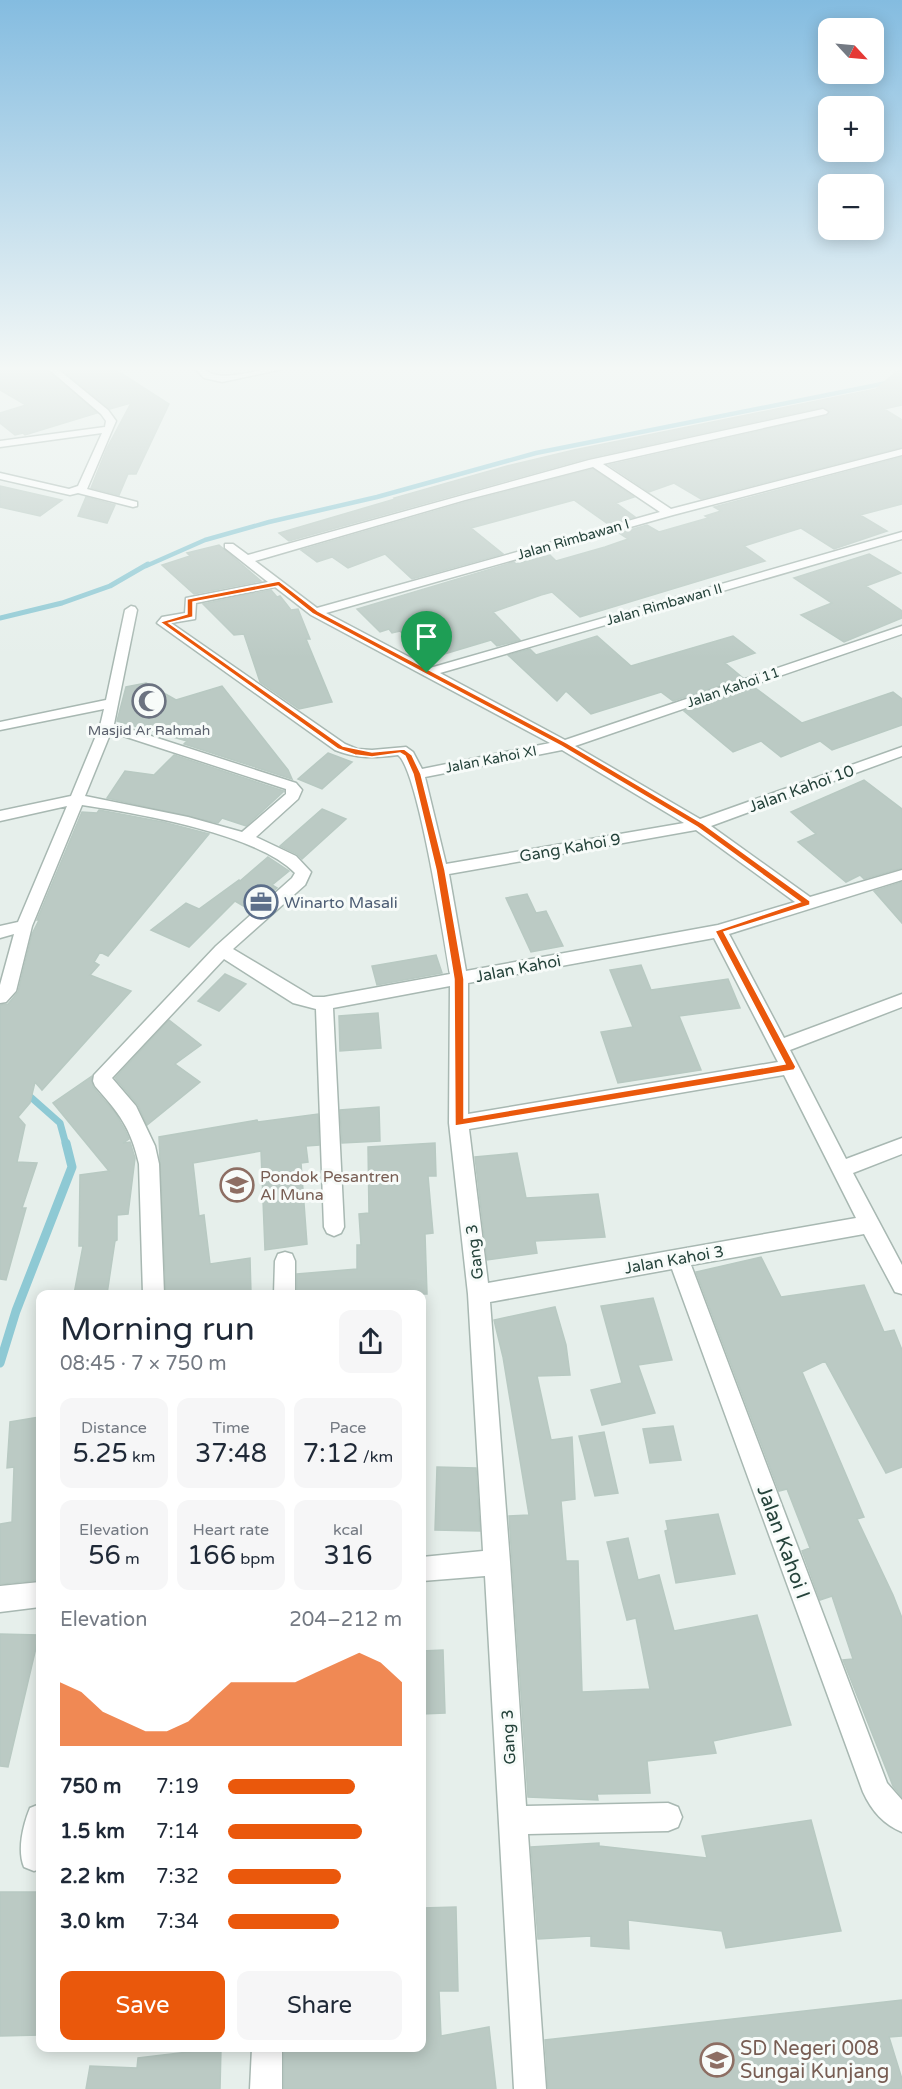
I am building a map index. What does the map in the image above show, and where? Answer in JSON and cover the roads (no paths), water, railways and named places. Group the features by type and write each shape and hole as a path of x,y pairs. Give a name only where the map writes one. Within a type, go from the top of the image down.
{"street":[{"path":"75,491 90,463"},
{"path":"248,559 369,523 588,463"},
{"path":"595,463 669,513"},
{"name":"Jalan Rimbawan I","path":"315,612 669,513 858,463"},
{"path":"0,476 133,504"},
{"name":"Jalan Rimbawan II","path":"427,673 902,536"},
{"path":"229,546 315,612 564,745 699,825 807,903"},
{"name":"Gang 3","path":"279,583 232,594 191,600 189,601 191,616 163,622 165,626 340,747 355,753 372,754 401,750 408,755 417,774 440,870 459,979 459,1123 479,1294 498,1562 530,2089"},
{"path":"0,997 7,991 24,926 107,726 131,610"},
{"name":"Jalan Kahoi 11","path":"564,745 902,630"},
{"path":"0,726 113,703"},
{"path":"107,726 291,786 295,790 293,796 245,838"},
{"name":"Jalan Kahoi XI","path":"417,774 564,745"},
{"name":"Jalan Kahoi 10","path":"699,825 902,752"},
{"path":"0,816 75,800 182,820 245,838 298,864 303,872 299,881 222,950 103,1075 102,1081 129,1111 145,1146 149,1164 153,1290"},
{"name":"Gang Kahoi 9","path":"440,870 699,825"},
{"name":"Jalan Kahoi","path":"222,950 300,998 311,1003 324,1003 719,931 902,875"},
{"path":"0,932 24,926"},
{"path":"719,931 781,1046 868,1224 902,1285"},
{"path":"781,1046 902,1000"},
{"path":"324,1003 334,1227"},
{"path":"459,1123 791,1067"},
{"path":"842,1169 902,1146"},
{"name":"Jalan Kahoi 3","path":"479,1294 868,1224"},
{"name":"Jalan Kahoi I","path":"678,1258 877,1792 897,1816 902,1818"},
{"path":"285,1261 285,1290"},
{"path":"426,1569 498,1562"},
{"path":"0,1599 36,1595"},
{"path":"513,1820 668,1817"},
{"path":"34,1857 36,1844"},
{"path":"266,2089 267,2052"}],"waterway":[{"path":"146,566 205,540 269,522 377,497 498,463"},
{"path":"0,618 62,603 110,586 148,564"},
{"path":"25,1092 60,1123 66,1145"},
{"path":"0,1363 16,1311 72,1167 66,1143"}],"place":[{"name":"Masjid Ar Rahmah","path":"149,701"},
{"name":"Winarto Masali","path":"261,902"},
{"name":"Pondok Pesantren Al Muna","path":"237,1185"},
{"name":"SD Negeri 008 Sungai Kunjang","path":"717,2060"}]}
